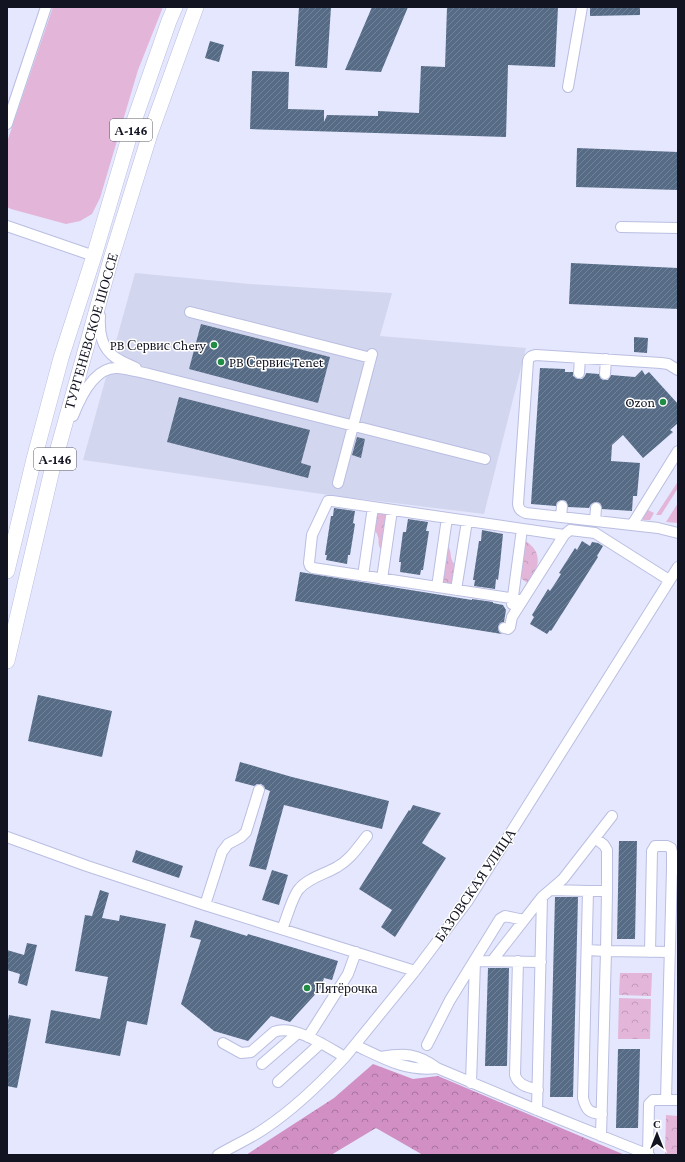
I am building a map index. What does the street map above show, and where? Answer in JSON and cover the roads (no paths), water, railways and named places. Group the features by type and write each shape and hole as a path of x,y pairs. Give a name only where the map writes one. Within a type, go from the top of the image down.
{"highway":[{"name":"ТУРГЕНЕВСКОЕ ШОССЕ","path":"7,571 34,459 60,366 133,124 175,7"},
{"name":"ТУРГЕНЕВСКОЕ ШОССЕ","path":"7,661 52,470 104,287 150,134 196,7"}],"street":[{"path":"7,124 46,7"},
{"path":"568,87 582,7"},
{"path":"7,226 94,256"},
{"path":"621,227 678,228"},
{"path":"104,287 100,308 99,329 102,340 108,350 116,358 149,374"},
{"path":"190,312 372,356 338,483"},
{"path":"678,370 668,364 662,363 536,355 529,358 519,508 521,512 526,513 658,528 678,533"},
{"path":"578,373 580,358"},
{"path":"605,374 606,359"},
{"path":"52,470 79,402 90,383 99,375 108,370 117,368 149,374 485,459"},
{"path":"632,525 678,451"},
{"path":"523,600 313,568 310,566 309,562 312,535 328,501 564,535"},
{"path":"561,517 562,506"},
{"path":"363,576 373,507"},
{"path":"596,508 596,521"},
{"path":"382,579 392,510"},
{"path":"437,587 447,518"},
{"path":"456,590 467,521"},
{"path":"504,628 508,629 510,627 512,617 512,598 522,529"},
{"path":"512,617 564,535 570,530 595,533 670,580"},
{"name":"БАЗОВСКАЯ УЛИЦА","path":"218,1155 263,1130 294,1107 345,1057 415,971 467,902 678,567"},
{"path":"205,905 222,852 228,844 241,837 246,832 259,790"},
{"path":"492,961 542,897 563,879 612,816"},
{"path":"282,929 299,888 345,862 367,836"},
{"path":"7,837 87,866 205,905 415,971"},
{"path":"595,838 604,845 607,850 601,1136"},
{"path":"650,952 652,851 655,846 667,846 671,848 675,868 670,952 666,1100"},
{"path":"551,890 607,891"},
{"path":"588,891 583,1098 589,1111 602,1114"},
{"path":"537,1110 542,897"},
{"path":"427,1045 448,1005 502,918 506,916 524,920"},
{"path":"587,950 670,952"},
{"path":"308,1037 348,974 356,952"},
{"path":"475,961 541,962"},
{"path":"471,1083 475,961"},
{"path":"518,962 515,1075 521,1084 538,1090"},
{"path":"223,1043 241,1053 251,1052 274,1032 284,1030 308,1037 345,1057"},
{"path":"262,1064 298,1033"},
{"path":"278,1082 321,1043"},
{"path":"355,1044 381,1058 407,1054 416,1056 436,1068 471,1083 649,1155 650,1104 653,1100 678,1100"}],"place":[{"name":"PB Сервис Chery","path":"214,345"},
{"name":"PB Сервис Tenet","path":"221,362"},
{"name":"Ozon","path":"663,402"},
{"name":"Пятёрочка","path":"307,988"}]}
